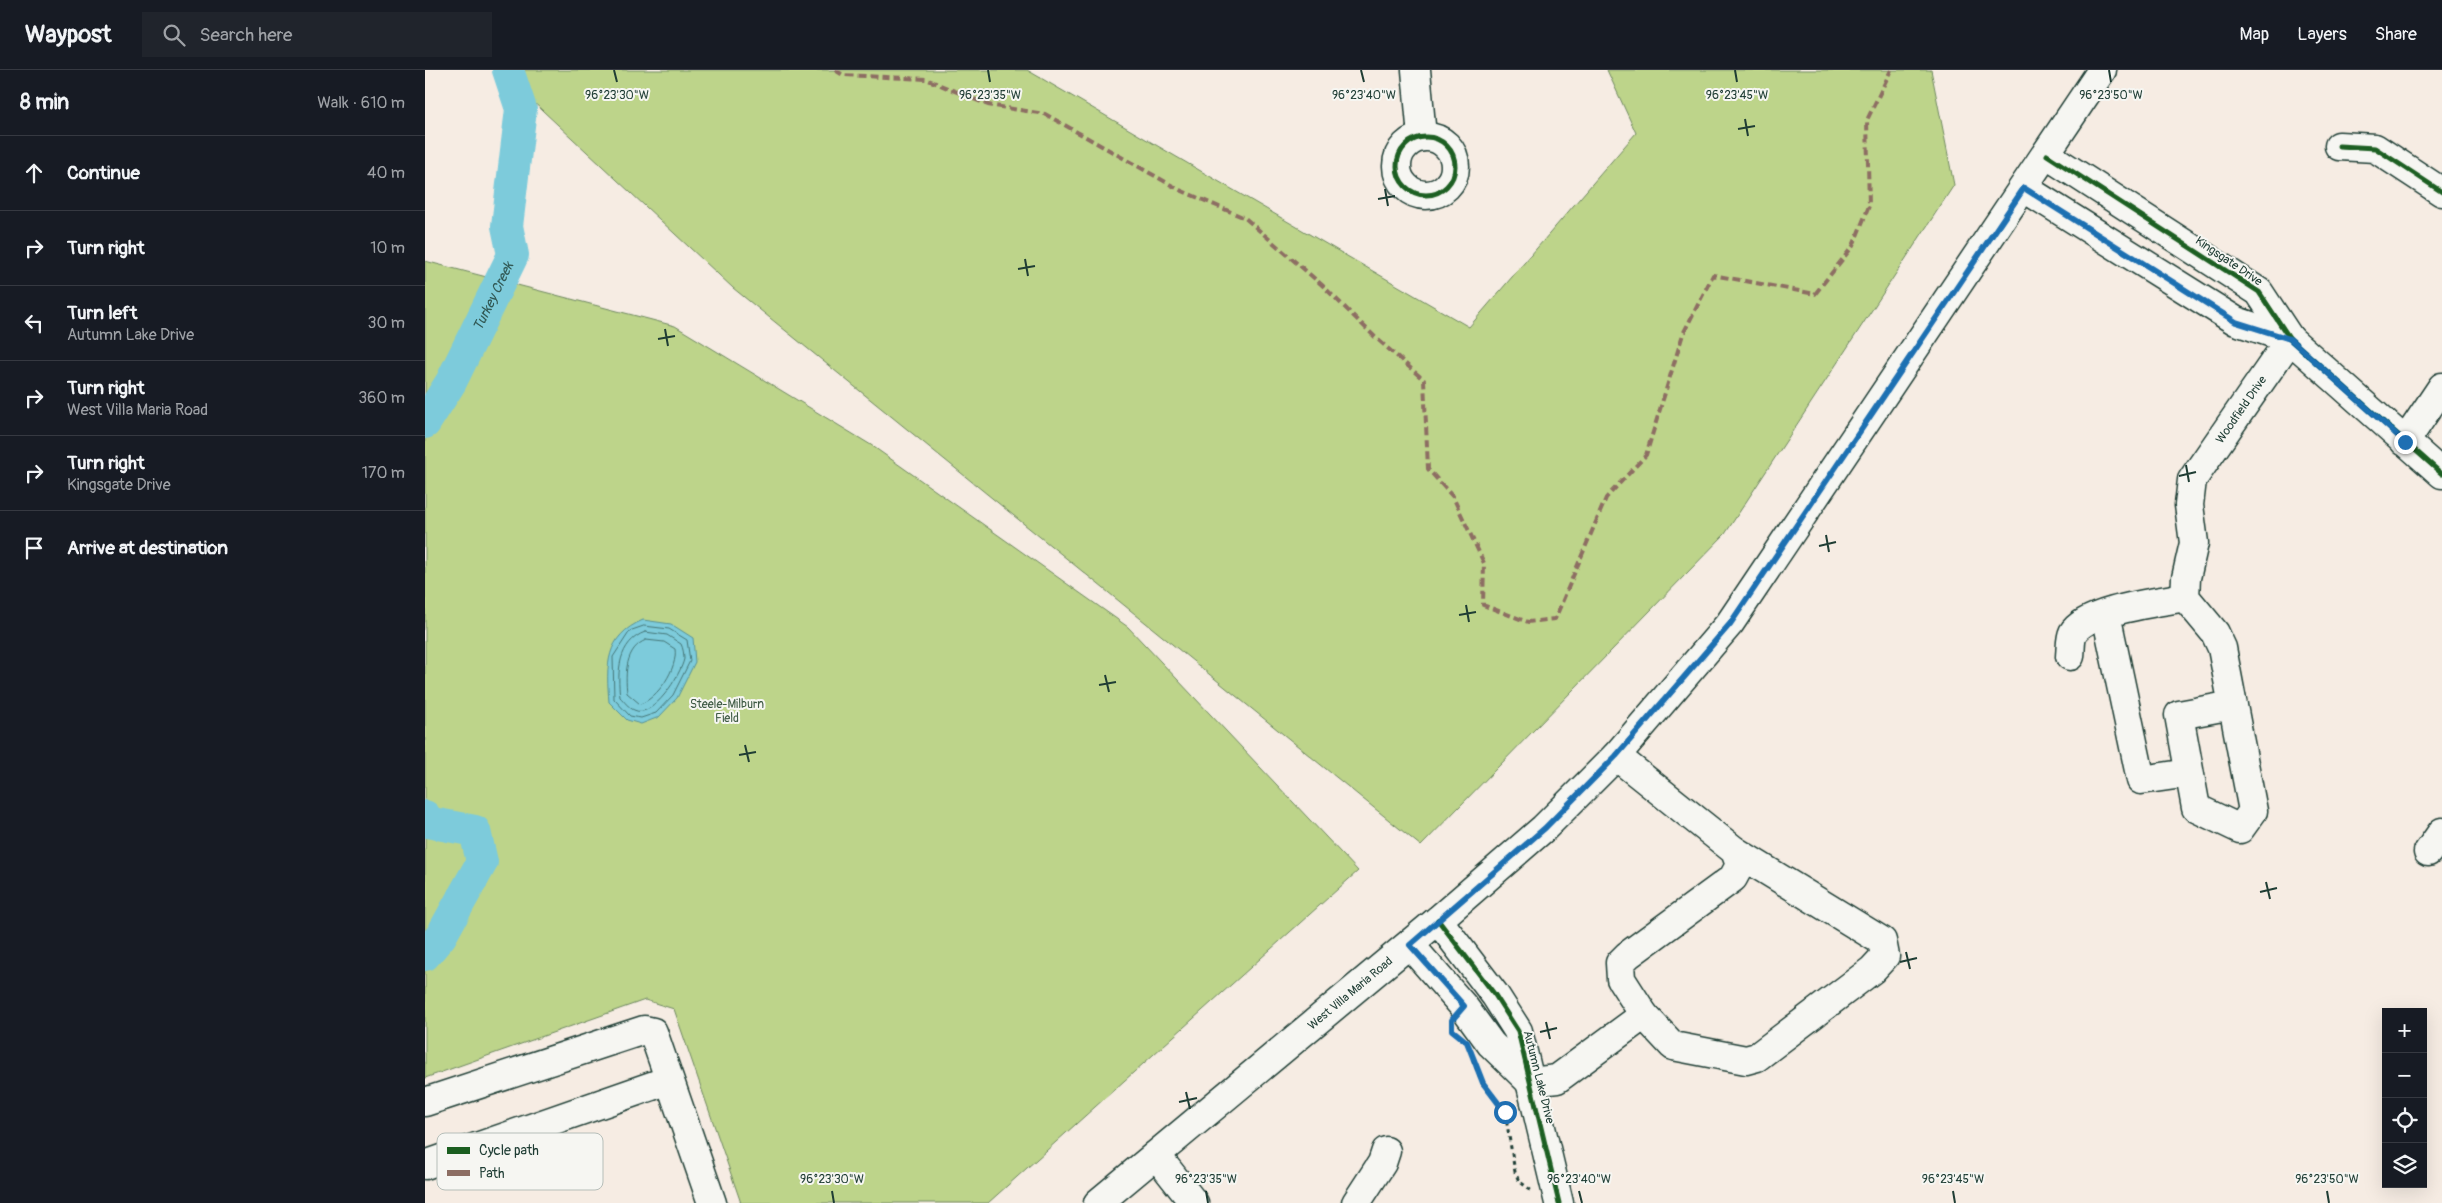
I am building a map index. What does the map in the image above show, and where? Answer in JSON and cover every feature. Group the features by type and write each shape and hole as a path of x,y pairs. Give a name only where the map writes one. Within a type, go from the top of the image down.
{"street":[{"path":"1416,70 1422,137"},
{"name":"West Villa Maria Road","path":"1098,1203 1410,945 1545,828 1616,756 1730,624 2102,70"},
{"path":"2339,146 2375,148 2442,192"},
{"name":"Kingsgate Drive","path":"2047,154 2259,292 2290,339 2442,474"},
{"name":"Kingsgate Drive","path":"2024,188 2236,322 2290,339"},
{"name":"Woodfield Drive","path":"2185,597 2186,578 2194,543 2189,505 2191,480 2290,339"},
{"path":"2405,442 2442,387"},
{"path":"2070,656 2073,634 2082,623 2106,614 2185,597 2215,633 2222,648 2233,705 2253,811 2240,829 2196,808 2179,715 2233,705"},
{"path":"2106,614 2141,780 2189,772"},
{"path":"1616,756 1735,850 1882,942 1885,956 1872,970 1757,1057 1746,1060 1673,1046 1644,1015 1621,980 1620,964 1627,955 1733,878 1740,865 1735,850"},
{"name":"Autumn Lake Drive","path":"1438,920 1495,995 1518,1030 1530,1082 1549,1200"},
{"name":"Autumn Lake Drive","path":"1410,945 1464,1006 1491,1044 1530,1082"},
{"path":"1530,1082 1557,1079 1644,1015"},
{"path":"425,1102 644,1030 653,1032 712,1203"},
{"path":"517,1133 669,1080"},
{"path":"1356,1203 1381,1164 1385,1151"},
{"path":"1155,1155 1194,1203"},
{"path":"425,1165 437,1161"}],"path":[{"path":"1470,1051 1483,1083 1505,1112 1515,1172 1519,1181 1549,1200"}],"green space":[{"path":"499,70 1027,70 1469,327 1636,133 1607,70 1931,70 1954,185 1725,534 1421,846 733,288"},
{"name":"Steele-Milburn Field","path":"425,261 675,326 871,445 1128,627 1358,871 988,1203 741,1203 674,1009 645,1000 425,1078"}],"water":[{"path":"643,620 671,624 693,638 695,662 677,698 659,717 641,724 627,720 609,702 608,664 615,643 621,634"}],"waterway":[{"name":"Turkey Creek","path":"425,423 451,382 513,255 507,226 521,109 508,70"},
{"name":"Turkey Creek","path":"425,816 427,822 475,831 482,862 441,936 425,955"}],"marked path":[{"path":"835,70 843,75 926,79 988,105 1045,114 1180,190 1245,218 1322,285 1375,337 1424,380 1428,469 1453,497 1484,563 1483,605 1528,622 1555,619 1606,498 1646,455 1683,334 1713,275 1815,294 1853,246 1869,206 1867,120 1891,70"}],"cycle path":[{"path":"1426,137 1437,139 1450,150 1455,166 1453,177 1442,190 1426,195 1415,193 1402,182 1397,166 1399,155 1410,142 1426,137"},
{"path":"2339,146 2375,148 2442,192"},
{"path":"2047,155 2259,292 2290,339 2442,474"},
{"path":"1438,920 1495,995 1518,1031 1559,1203"}],"route":[{"path":"1505,1112 1483,1083 1467,1042 1452,1030 1450,1024 1464,1006 1410,945 1545,828 1616,756 1730,624 2024,188 2236,322 2290,339 2405,442"}]}
